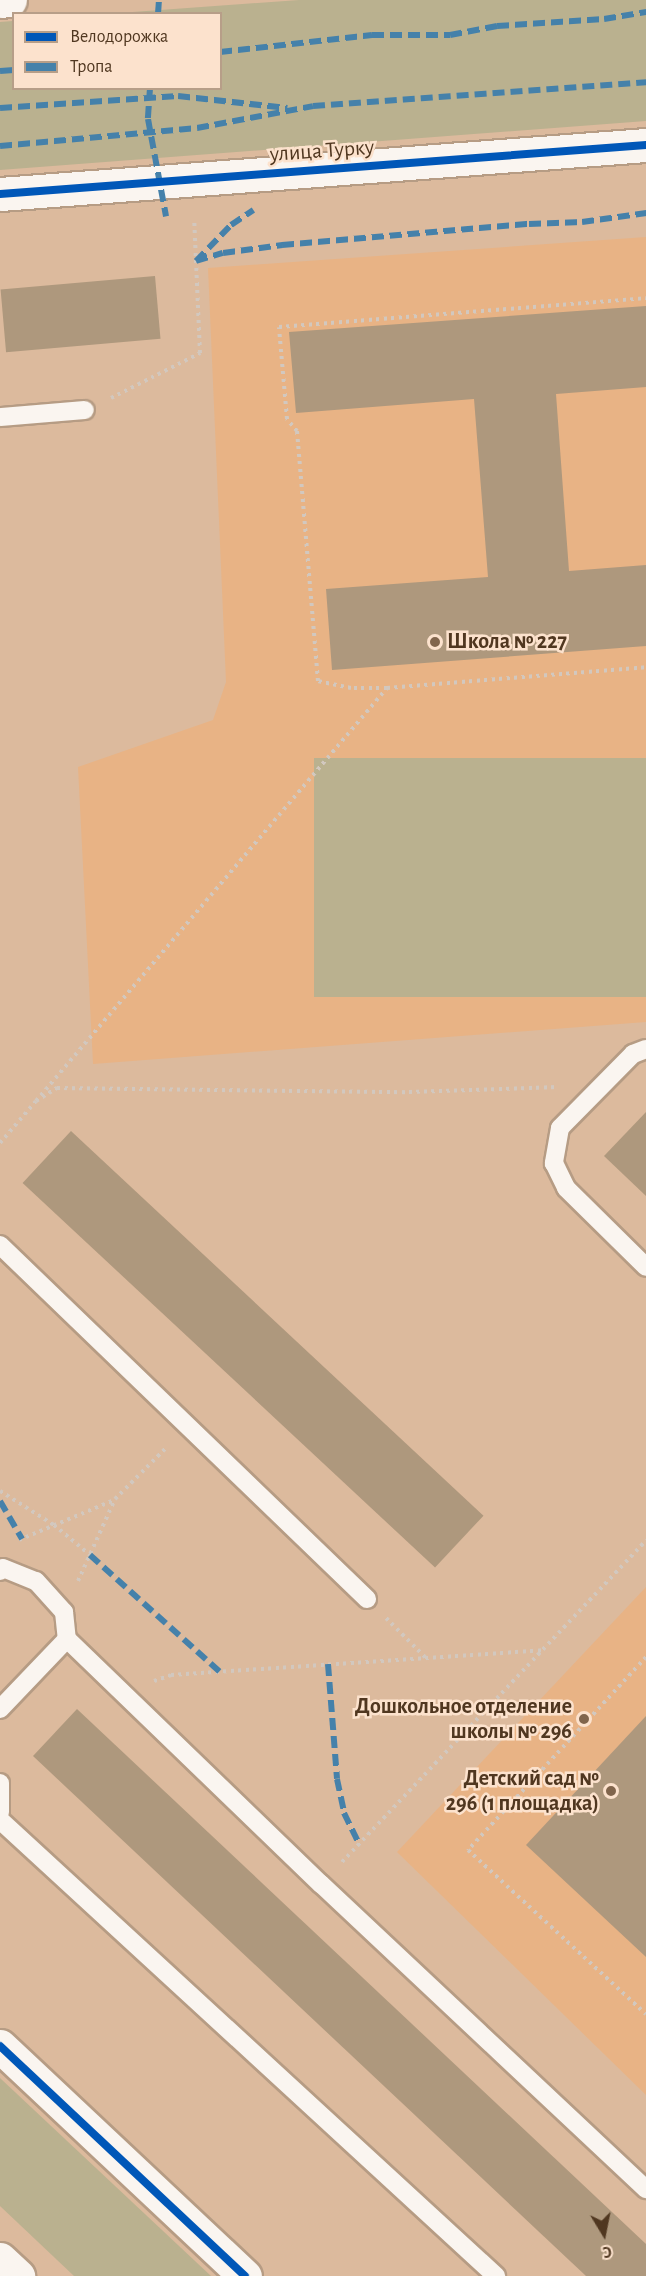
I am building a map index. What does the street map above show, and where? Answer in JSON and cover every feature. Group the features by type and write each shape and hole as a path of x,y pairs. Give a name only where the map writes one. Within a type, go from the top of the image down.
{"street":[{"path":"0,1 10,0"},
{"name":"улица Турку","path":"0,194 646,145"},
{"path":"0,2046 245,2276"},
{"path":"0,2259 18,2276"}],"lane":[{"path":"0,417 85,410"},
{"path":"646,1049 633,1054 560,1128 554,1163 566,1188 646,1267"},
{"path":"0,1245 367,1599"},
{"path":"2,1569 36,1581 64,1612 67,1639 321,1884 646,2189"},
{"path":"0,1709 67,1639"},
{"path":"0,1783 0,1812"},
{"path":"0,1820 496,2276"}],"path":[{"path":"85,410 200,353 194,214"},
{"path":"646,298 279,327 286,419 297,431 318,681 351,688 387,688 646,667"},
{"path":"0,1143 387,688"},
{"path":"36,1101 57,1088 409,1092 600,1087"},
{"path":"64,1612 115,1499 188,1426"},
{"path":"0,1491 54,1525 90,1555"},
{"path":"2,1569 1,1560 15,1542 115,1499"},
{"path":"321,1884 646,1540"},
{"path":"367,1599 426,1658"},
{"path":"122,1693 171,1675 544,1650"},
{"path":"646,1657 468,1850 646,2013"}],"shaded area":[{"path":"299,0 646,0 646,121 0,170 0,22 12,21 12,90 222,90 222,12 133,12"},
{"name":"Школа № 227","path":"646,237 646,1022 93,1064 78,767 213,720 226,682 208,268"},
{"path":"314,758 646,758 646,997 314,997"},
{"name":"Дошкольное отделение школы № 296","path":"646,1587 646,2095 397,1852"},
{"path":"0,2078 211,2276 74,2276 0,2206"}],"building":[{"path":"155,276 160,339 6,352 1,290"},
{"path":"646,306 646,387 556,394 569,571 646,565 646,646 332,670 326,589 488,577 474,399 296,413 289,332"},
{"path":"646,1112 646,1196 604,1156"},
{"path":"71,1131 483,1516 435,1568 23,1183"},
{"path":"77,1709 646,2244 646,2276 586,2276 33,1756"},
{"name":"Детский сад № 296 (1 площадка)","path":"646,1716 646,1957 526,1845"}],"marked path":[{"path":"158,12 159,0"},
{"path":"222,52 372,35 450,35 497,26 604,19 646,12"},
{"path":"0,71 12,70"},
{"path":"0,146 197,128 313,106 646,82"},
{"path":"150,90 148,119 166,216"},
{"path":"0,108 178,96 287,108"},
{"path":"196,261 231,225 253,210"},
{"path":"196,261 223,253 282,245 529,224 582,222 646,213"},
{"path":"0,1501 22,1539"},
{"path":"90,1555 220,1672"},
{"path":"328,1664 337,1779 344,1813 359,1844"}],"cycle path":[{"path":"0,194 646,145"},
{"path":"0,2046 245,2276"}],"place":[{"name":"Школа № 227","path":"435,642"},
{"name":"Дошкольное отделение школы № 296","path":"584,1719"},
{"name":"Детский сад № 296 (1 площадка)","path":"611,1791"}]}
